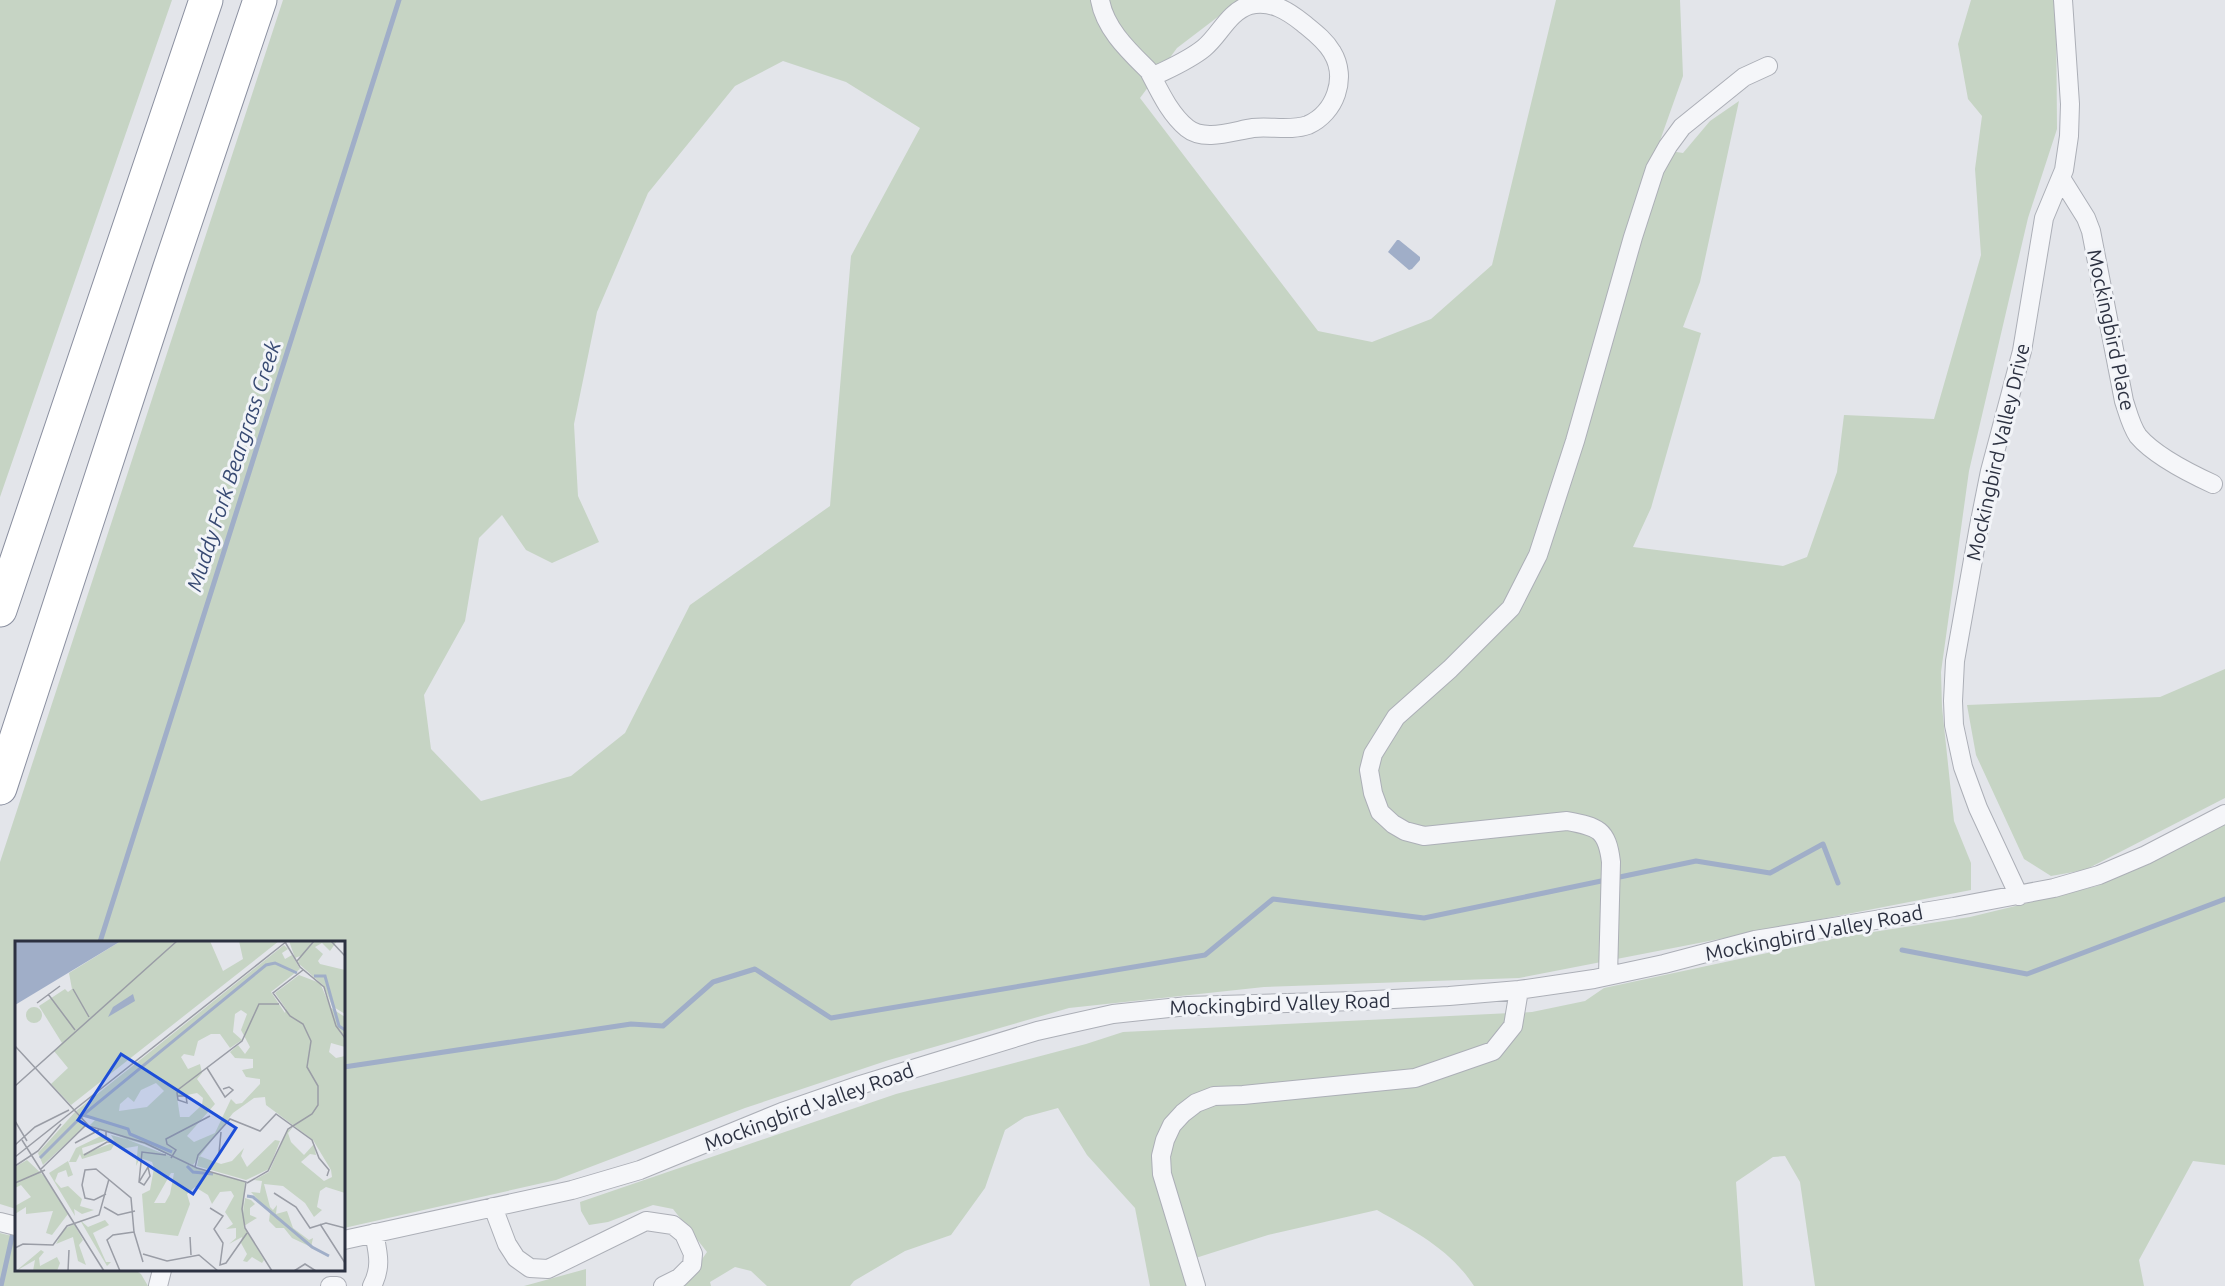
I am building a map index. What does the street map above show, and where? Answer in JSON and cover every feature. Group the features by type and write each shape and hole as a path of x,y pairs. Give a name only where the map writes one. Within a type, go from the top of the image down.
{"highway":[{"path":"0,610 206,0"},
{"path":"0,788 260,0"}],"street":[{"path":"1100,0 1102,10 1120,42 1149,71 1152,77 1168,106 1187,128 1201,135 1254,128 1307,125 1328,110 1338,89 1339,72 1333,53 1320,37 1284,8 1266,3 1250,5 1234,14 1206,47 1187,60 1152,77"},
{"name":"Mockingbird Valley Drive","path":"2019,896 1978,808 1963,768 1954,725 1955,661 1988,482 2022,351 2044,218 2061,178 2069,136 2070,104 2063,0"},
{"path":"1608,976 1611,875 1609,844 1601,832 1584,824 1567,820 1424,836 1405,831 1392,824 1380,812 1373,793 1369,770 1373,754 1396,717 1450,669 1511,609 1538,555 1575,441 1648,186 1668,146 1682,127 1709,104 1744,77 1768,66"},
{"name":"Mockingbird Place","path":"2061,178 2086,218 2091,231 2124,401 2133,426 2147,444 2190,473 2213,484"},
{"name":"Mockingbird Valley Road","path":"345,1240 572,1190 640,1170 782,1112 860,1085 1037,1031 1113,1014 1188,1006 1356,1001 1519,990 1608,976 1755,940 2019,896 2054,888 2099,875 2146,855 2225,814"},
{"path":"1196,1286 1162,1174 1161,1156 1165,1140 1172,1125 1183,1113 1196,1103 1214,1095 1243,1095 1414,1078 1493,1051 1513,1026 1519,990"},
{"path":"493,1207 507,1244 516,1258 530,1268 548,1269 646,1221 673,1225 684,1234 693,1254 692,1264 679,1278 663,1286"},
{"path":"372,1286 378,1275 380,1259 374,1233"},
{"path":"158,1286 162,1271"},
{"path":"330,1286 337,1286"}],"green space":[{"path":"0,0 172,0 0,497"},
{"path":"283,0 1240,0 1177,48 1140,98 1318,331 1372,342 1431,319 1492,265 1556,0 1680,0 1683,76 1657,149 1683,153 1710,121 1739,101 1700,282 1683,327 1701,333 1651,508 1633,547 1783,566 1807,557 1837,472 1844,415 1934,419 1981,255 1975,169 1982,116 1968,99 1958,44 1971,0 2056,0 2057,129 2028,218 1969,471 1941,672 1942,707 1954,821 1971,863 1971,890 1519,978 1264,987 1069,1008 889,1060 745,1108 556,1180 345,1228 345,941 15,941 15,1209 0,1204 0,862","holes":["783,61 846,82 920,128 851,256 830,506 690,605 625,733 571,776 481,801 431,749 424,695 465,621 479,538 502,515 526,550 552,563 599,542 578,496 574,424 597,312 648,193 735,86"]},
{"path":"2225,669 2225,798 2085,870 2051,876 2024,859 1976,755 1967,705 2160,697"},
{"path":"2225,822 2225,1165 2193,1161 2139,1260 2144,1286 1815,1286 1800,1182 1785,1156 1773,1157 1736,1182 1743,1286 1474,1286 1443,1251 1377,1210 1268,1235 1183,1262 1188,1286 1150,1286 1135,1208 1087,1155 1058,1108 1025,1117 1005,1130 985,1188 951,1235 905,1251 854,1281 850,1286 767,1286 751,1271 735,1267 710,1282 711,1286 681,1286 685,1284 707,1252 673,1209 653,1205 608,1222 589,1225 581,1211 580,1202 896,1094 1086,1044 1123,1032 1532,1012 1585,1001 1604,988 1847,936 1970,917 2097,886"},
{"path":"0,1233 15,1237 15,1271 136,1271 148,1286 0,1286"},
{"path":"586,1269 586,1286 524,1286"}],"water":[{"path":"1397,240 1420,257 1412,269 1409,270 1388,252"}],"waterway":[{"name":"Muddy Fork Beargrass Creek","path":"100,941 399,0"},
{"path":"1615,878 1696,861 1770,873 1823,844 1838,883"},
{"path":"345,1067 631,1024 663,1026 713,982 755,969 831,1018 1205,955 1273,899 1424,918 1606,880"},
{"path":"1902,950 2027,974 2225,899"},
{"name":"Muddy Fork Beargrass Creek","path":"1,1286 14,1228"}]}
